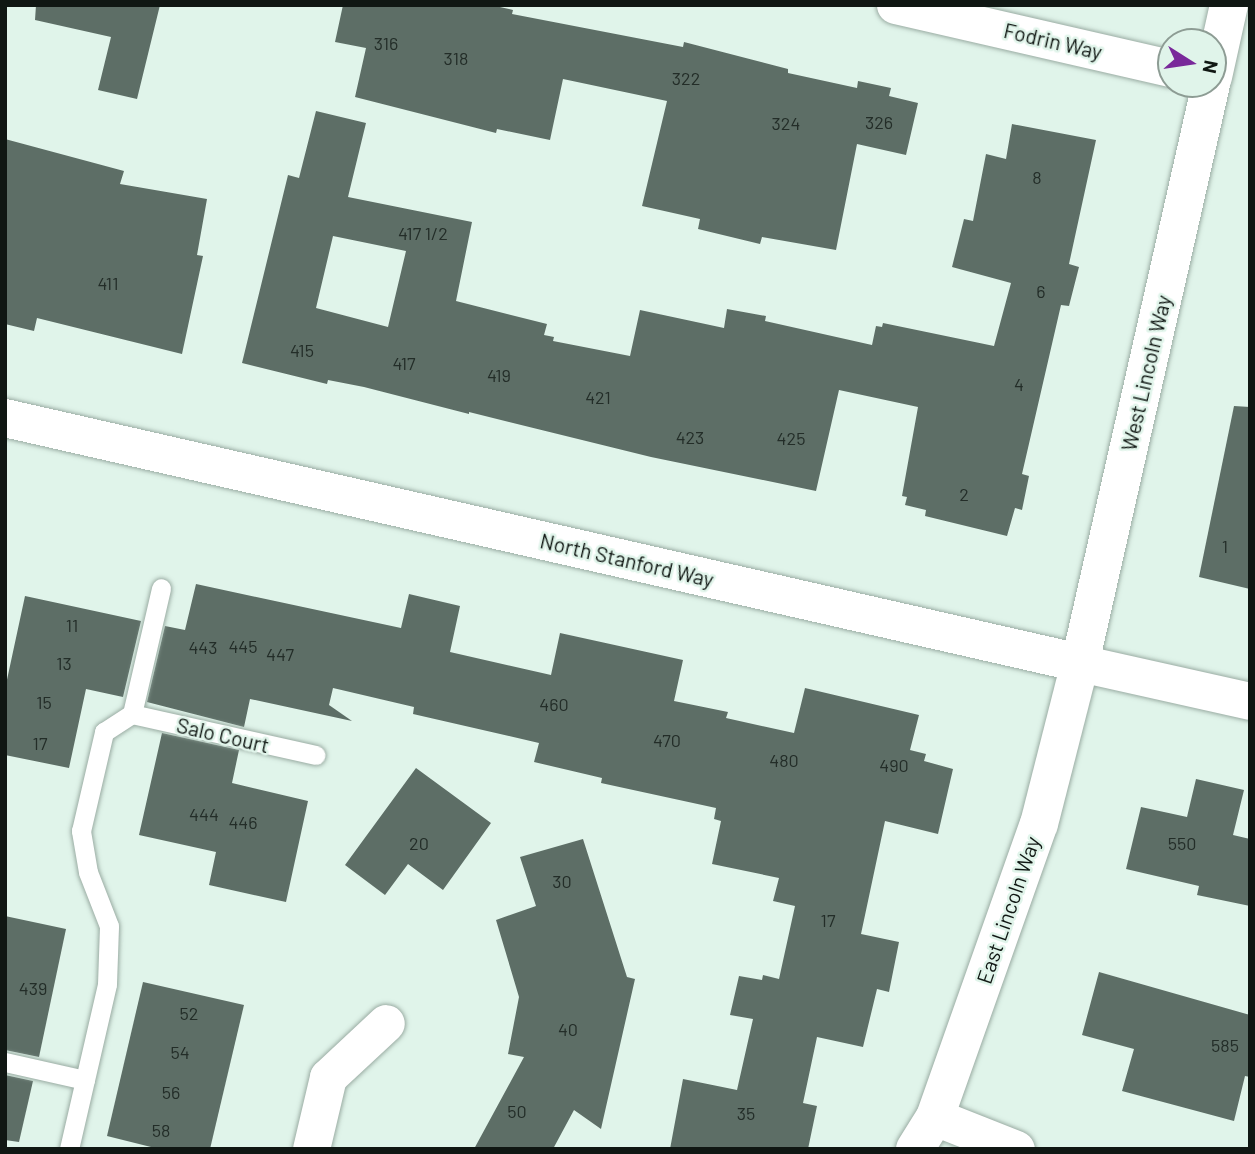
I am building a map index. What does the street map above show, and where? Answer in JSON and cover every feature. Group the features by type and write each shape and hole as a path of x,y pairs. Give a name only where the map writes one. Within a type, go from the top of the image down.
{"street":[{"name":"Fodrin Way","path":"895,5 1157,65"},
{"path":"1224,28 1229,5"},
{"name":"West Lincoln Way","path":"1080,663 1208,98"},
{"name":"North Stanford Way","path":"5,418 1250,701"},
{"name":"East Lincoln Way","path":"915,1149 935,1117 1039,824 1080,663"},
{"path":"311,1149 328,1077 386,1023"},
{"path":"935,1117 1016,1149"}],"lane":[{"path":"69,1149 107,984 109,926 88,872 81,831 104,732 132,714 161,588"},
{"name":"Salo Court","path":"132,714 315,755"},
{"path":"5,1062 85,1080"}],"building":[{"path":"36,5 160,5 137,99 98,90 111,37 35,20"},
{"path":"343,5 491,5 513,10 512,14 683,47 684,42 788,69 788,73 857,88 858,81 891,88 889,96 918,103 906,155 857,144 836,250 762,237 760,244 698,229 700,219 642,206 667,101 563,79 550,140 497,129 496,133 355,97 366,48 335,42"},
{"path":"316,111 366,123 348,197 472,222 456,301 547,324 544,335 554,337 553,341 630,356 640,310 724,328 727,309 766,316 765,321 872,345 876,326 882,327 883,323 994,346 1011,283 952,267 964,219 973,221 986,154 1006,159 1012,124 1096,140 1069,264 1079,267 1069,306 1061,305 1022,474 1029,476 1022,510 1015,508 1007,536 925,516 926,510 905,505 907,497 902,496 918,407 839,390 816,491 651,457 364,387 328,380 327,384 242,363 288,175 299,178","holes":["333,236 406,251 388,327 316,308"]},
{"path":"5,139 124,171 120,184 207,199 197,255 203,256 182,354 37,318 34,331 5,324"},
{"path":"1234,406 1250,407 1250,589 1199,577"},
{"path":"196,584 401,628 409,594 460,606 450,652 551,675 560,633 683,660 674,701 728,712 726,718 794,733 805,688 919,715 910,750 926,754 924,761 953,769 938,834 885,821 861,934 899,942 889,992 877,989 863,1047 817,1037 803,1103 817,1106 808,1149 670,1149 683,1079 737,1090 753,1019 730,1015 739,976 762,980 763,975 779,979 795,906 773,901 779,878 712,864 721,821 714,819 716,808 601,783 602,778 534,762 539,743 413,714 414,707 333,688 329,705 352,721 250,699 244,727 147,702 165,626 185,630"},
{"path":"25,596 141,621 123,697 86,689 69,768 5,755 5,689"},
{"path":"162,733 239,750 232,783 308,801 286,902 209,885 216,852 139,835"},
{"path":"416,768 491,823 443,890 408,864 385,895 345,865"},
{"path":"1196,779 1244,790 1233,835 1250,839 1250,906 1197,895 1199,886 1126,869 1141,807 1187,817"},
{"path":"583,839 627,977 635,979 601,1129 574,1110 553,1149 474,1149 524,1057 508,1054 519,997 496,920 536,906 520,857"},
{"path":"5,916 66,929 39,1057 5,1050"},
{"path":"1099,972 1250,1015 1250,1077 1245,1076 1234,1121 1122,1091 1134,1049 1082,1035"},
{"path":"143,982 244,1005 210,1149 159,1149 107,1136"},
{"path":"5,1075 33,1081 19,1142 5,1140"}]}
